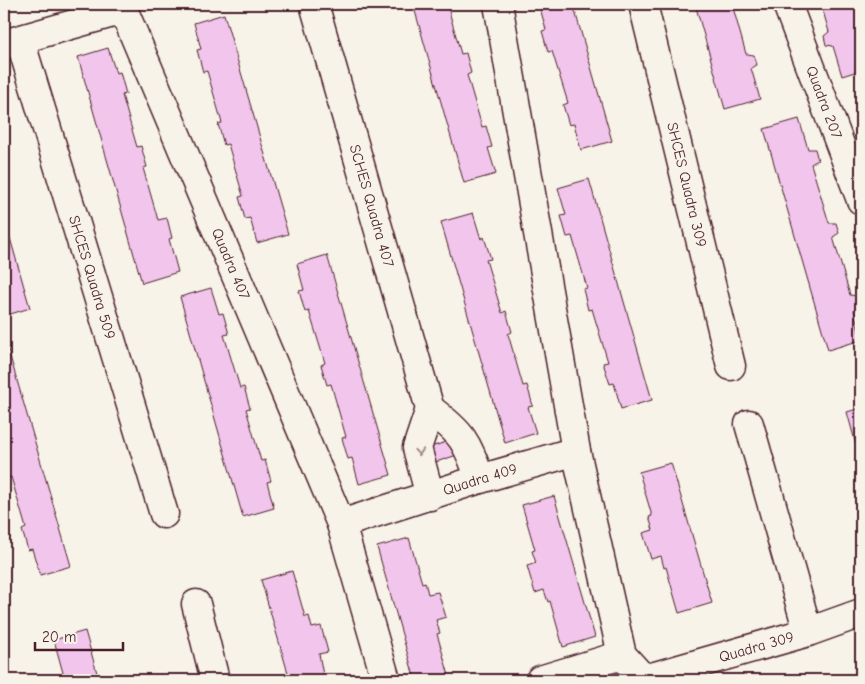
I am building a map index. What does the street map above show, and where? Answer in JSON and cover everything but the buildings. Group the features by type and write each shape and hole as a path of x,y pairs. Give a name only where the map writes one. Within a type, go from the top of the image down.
{"street":[{"name":"SCHES Quadra 407","path":"314,4 430,408"},
{"path":"498,4 576,452 622,655 540,680"},
{"name":"SHCES Quadra 309","path":"643,4 731,366"},
{"name":"Quadra 207","path":"787,4 861,200"},
{"path":"12,42 122,7"},
{"name":"Quadra 407","path":"122,7 341,524"},
{"name":"SHCES Quadra 509","path":"12,42 164,514"},
{"path":"430,496 417,448 430,408 459,433 469,449 480,479"},
{"path":"749,424 808,632"},
{"name":"Quadra 409","path":"341,524 480,479 576,452"},
{"path":"341,524 386,680"},
{"path":"196,604 214,680"},
{"name":"Quadra 309","path":"622,655 641,676 652,678 808,632 861,612"}]}
